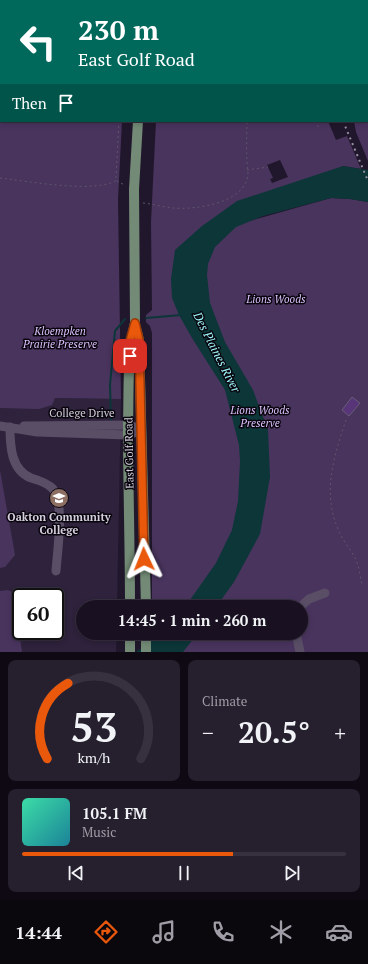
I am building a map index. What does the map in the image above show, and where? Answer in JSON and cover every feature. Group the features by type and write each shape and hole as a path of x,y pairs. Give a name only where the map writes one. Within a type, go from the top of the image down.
{"main road":[{"name":"East Golf Road","path":"138,122 134,189 135,323 139,340 146,600"},
{"name":"East Golf Road","path":"130,600 128,430 130,341 135,323"},
{"path":"130,640 130,652"},
{"path":"146,640 146,652"}],"street":[{"name":"College Drive","path":"0,426 142,430"},
{"path":"10,427 10,448 14,461 21,471 53,489 59,501 56,571"},
{"path":"308,600 326,593"},
{"path":"297,640 300,652"}],"path":[{"path":"119,122 116,167 117,180 118,182 134,189"},
{"path":"134,203 157,204 173,208 219,202 242,190 248,174 247,122"},
{"path":"316,122 319,128"},
{"path":"247,170 268,167"},
{"path":"0,178 43,184 95,186 111,184 117,180"},
{"path":"346,420 331,468 330,500 333,516 338,530 356,559 362,584"}],"shaded area":[{"name":"Oakton Community College","path":"0,397 121,399 117,600 76,600 76,640 117,640 116,652 0,652"}],"green space":[{"name":"Kloempken Prairie Preserve","path":"0,122 122,122 118,199 121,399 55,398 52,405 39,409 0,408"},
{"name":"Lions Woods Preserve","path":"156,122 328,122 336,140 347,136 361,169 343,166 250,221 331,198 368,202 368,652 153,652 153,640 308,640 308,600 152,600 152,333 150,326 146,322 146,315 152,310 151,222","holes":["280,160 288,177 272,183 270,179 273,178 267,165"]},
{"path":"354,122 368,122 368,161 356,132"},
{"path":"0,470 15,555 5,567 0,568"},
{"path":"8,590 12,592 12,640 20,640 22,652 0,652 0,591"}],"water":[{"name":"Des Plaines River","path":"343,166 368,170 368,202 331,198 263,216 236,227 215,247 208,264 207,275 210,303 225,342 253,390 268,430 270,477 260,534 234,582 221,600 190,600 216,563 232,530 238,501 240,461 239,445 225,390 179,315 172,298 171,279 175,250 202,226 237,201"},
{"path":"153,640 192,640 183,652 136,652"}],"building":[{"path":"352,397 360,403 349,416 342,410"}],"waterway":[{"path":"146,318 181,315"},
{"path":"111,420 110,385 115,331 125,319"}],"railway":[{"path":"343,122 368,181"}],"place":[{"name":"Oakton Community College","path":"59,498"}],"route":[{"path":"130,356 130,341 135,323 139,340 144,559"}],"park label":[{"name":"Lions Woods","path":"276,299"}]}
